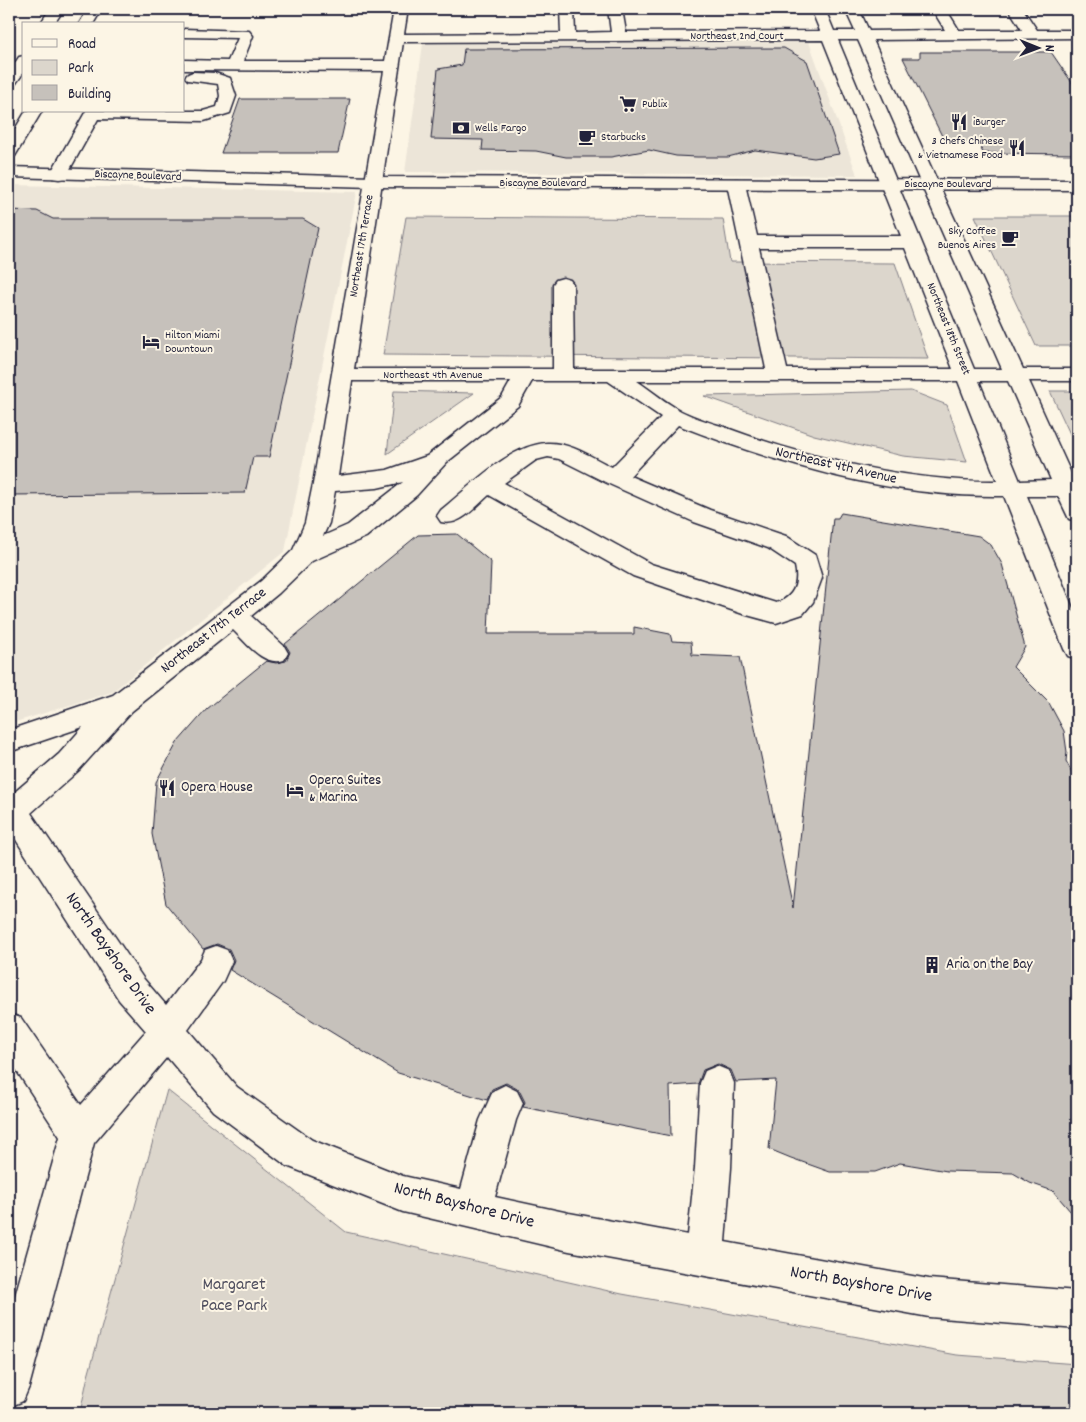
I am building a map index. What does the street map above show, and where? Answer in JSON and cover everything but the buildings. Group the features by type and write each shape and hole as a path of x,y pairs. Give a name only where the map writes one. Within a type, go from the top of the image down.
{"street":[{"path":"48,22 57,9"},
{"path":"87,22 95,9"},
{"name":"Northeast 17th Terrace","path":"303,555 318,523 325,484 401,9"},
{"path":"567,9 568,37"},
{"path":"615,9 619,36"},
{"name":"Northeast 18th Street","path":"818,9 1077,649"},
{"path":"852,9 1015,375 1072,488 1077,514"},
{"path":"939,9 954,35"},
{"path":"1016,9 1033,34"},
{"path":"185,33 244,34 246,36 234,65"},
{"name":"Northeast 2nd Court","path":"396,38 1077,34"},
{"path":"9,83 22,63"},
{"path":"185,65 391,66"},
{"path":"59,174 93,113 204,116 224,110 228,101 228,89 225,81 215,78 185,77"},
{"path":"9,89 22,90"},
{"path":"9,152 33,112"},
{"name":"Biscayne Boulevard","path":"9,172 372,182 1077,185"},
{"path":"736,184 778,375"},
{"path":"749,242 913,242"},
{"path":"563,284 564,375"},
{"name":"Northeast 4th Avenue","path":"342,375 1077,374"},
{"name":"Northeast 17th Terrace","path":"122,702 270,587 303,555 357,531 409,489 439,457 510,401 525,375"},
{"name":"Northeast 4th Avenue","path":"613,375 674,416 740,441 786,455 891,480 965,489 1072,488"},
{"path":"615,478 674,416"},
{"path":"449,516 487,484 529,454 548,450 566,453 615,478 702,516 777,542 806,561 810,578 804,595 794,607 776,612 752,607 650,572 487,484"},
{"name":"Northeast 17th Terrace","path":"325,484 370,483 388,479 413,470 439,457"},
{"path":"234,616 275,653"},
{"path":"9,740 122,702"},
{"name":"North Bayshore Drive","path":"122,702 69,762 11,811 131,990 226,1099 300,1152 403,1194 569,1232 929,1298 1077,1310"},
{"path":"9,1387 79,1134 167,1032 212,970 216,961"},
{"path":"9,1030 79,1134"},
{"path":"705,1256 714,1168 717,1083"},
{"path":"473,1210 498,1120 505,1103"}],"shaded area":[{"name":"Publix","path":"809,42 857,175 405,172 423,44"},
{"path":"9,185 357,192 285,551 112,692 9,724"}],"green space":[{"path":"975,216 1077,216 1077,346 1036,346"},
{"path":"406,217 723,219 730,262 895,263 928,359 383,355"},
{"path":"394,391 474,393 387,454"},
{"path":"911,391 947,405 967,462 903,456 814,435 704,396"},
{"path":"1050,391 1077,391 1077,449"},
{"name":"Margaret Pace Park","path":"167,1090 346,1232 622,1294 957,1355 1077,1364 1077,1413 80,1413 87,1380"}],"place":[{"name":"Publix","path":"628,104"},
{"name":"iBurger","path":"959,122"},
{"name":"Wells Fargo","path":"461,128"},
{"name":"Starbucks","path":"587,137"},
{"name":"3 Chefs Chinese & Vietnamese Food","path":"1017,148"},
{"name":"Sky Coffee Buenos Aires","path":"1010,238"},
{"name":"Hilton Miami Downtown","path":"151,342"},
{"name":"Opera House","path":"167,788"},
{"name":"Opera Suites & Marina","path":"295,790"},
{"name":"Aria on the Bay","path":"932,965"}]}
